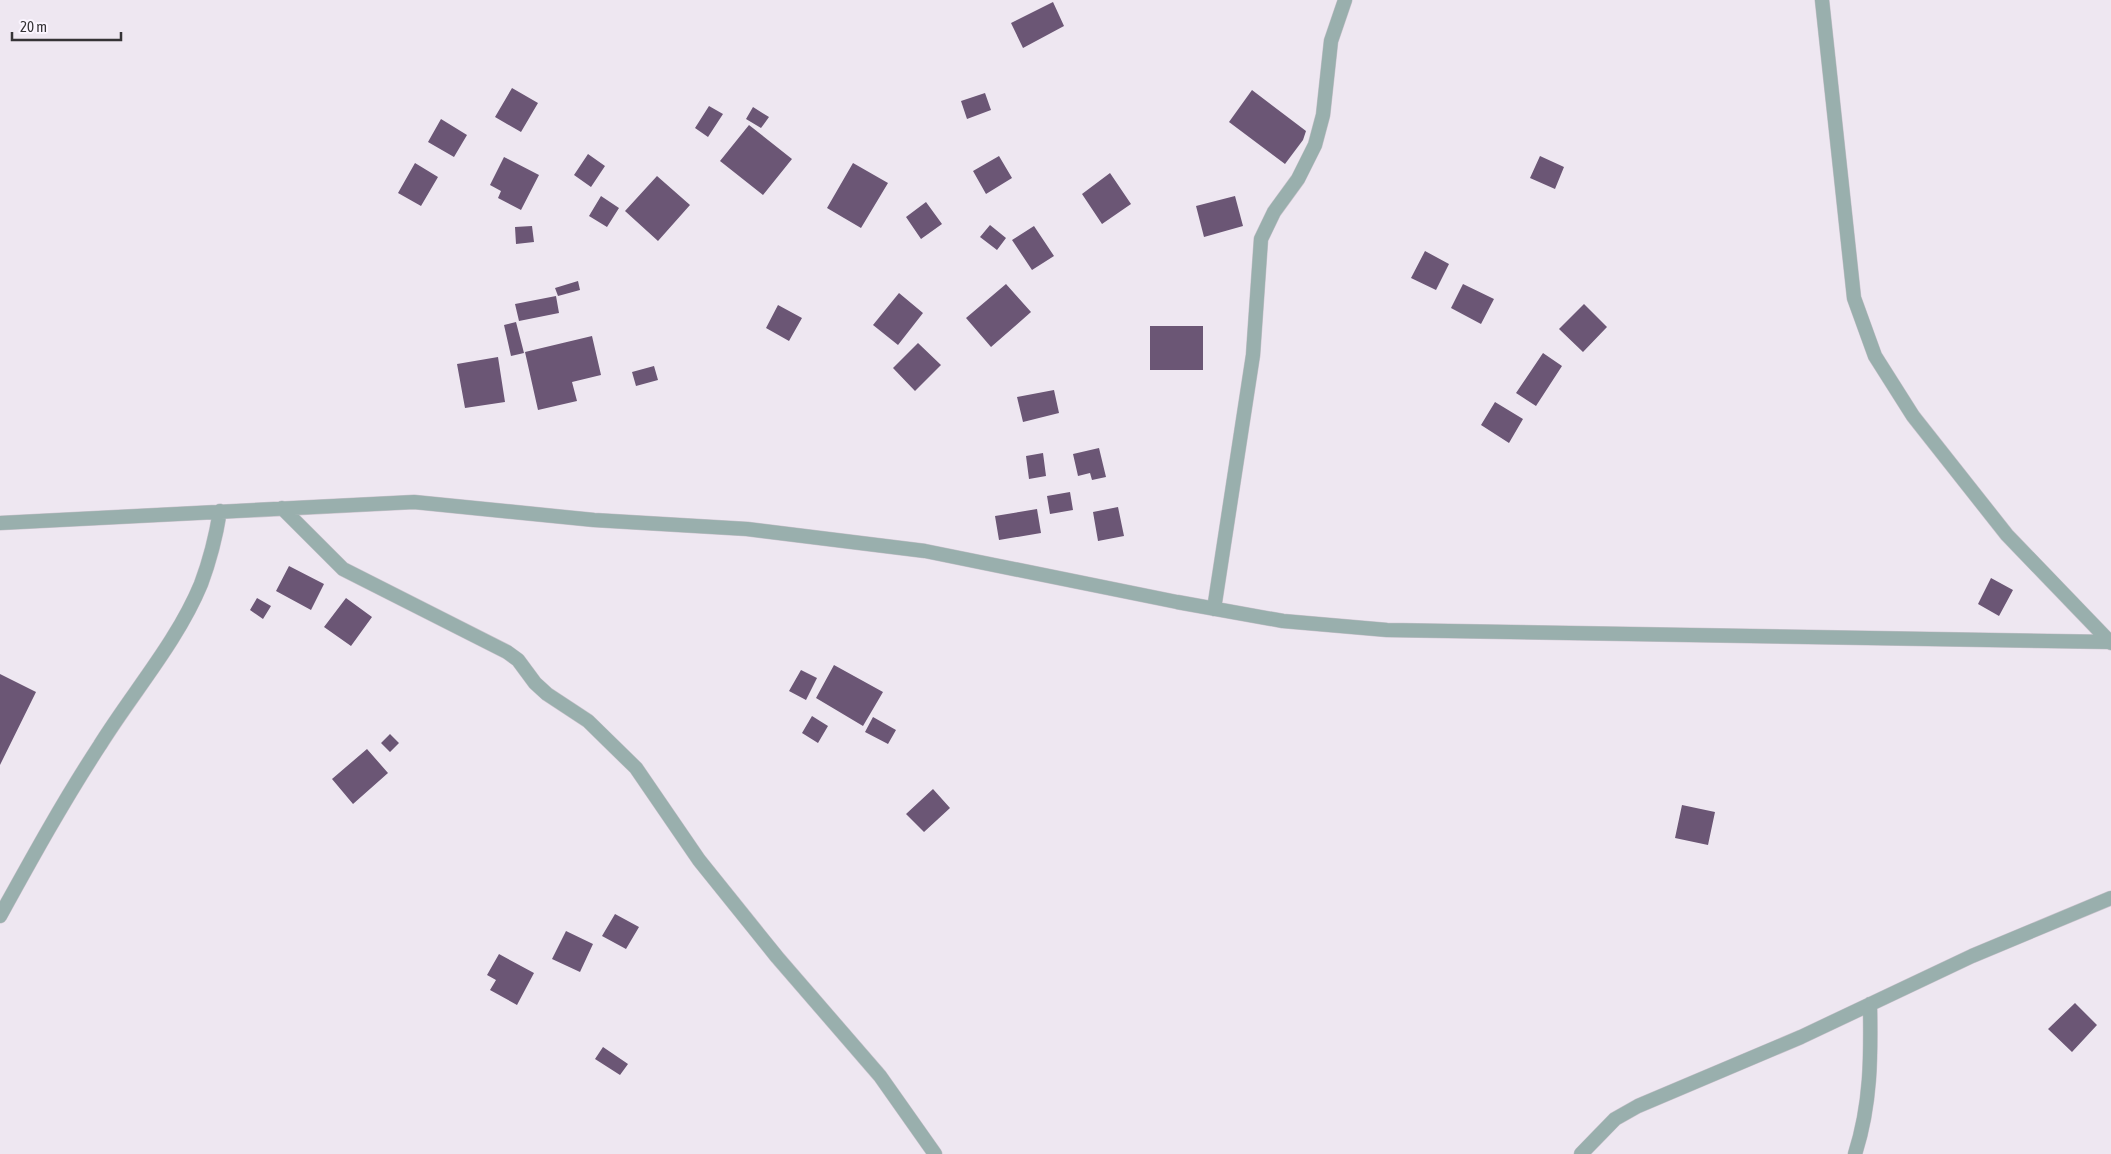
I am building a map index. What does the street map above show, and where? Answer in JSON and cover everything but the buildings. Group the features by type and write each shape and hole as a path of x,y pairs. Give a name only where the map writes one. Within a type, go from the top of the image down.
{"street":[{"path":"1214,609 1253,355 1261,238 1274,212 1298,179 1315,144 1323,115 1330,41 1345,0"},
{"path":"1822,0 1854,298 1874,356 1913,416 2007,535 2110,642"},
{"path":"0,523 414,502 594,520 747,529 925,551 1283,621 1387,630 2110,642"},
{"path":"282,508 343,569 512,656 518,660 535,683 547,694 588,721 612,742 636,768 699,860 880,1076 935,1154"},
{"path":"0,916 51,825 100,745 184,620 201,585 214,545 220,511"},
{"path":"1581,1154 1615,1119 1638,1106 1801,1037 1972,956 2111,898"},
{"path":"1855,1154 1861,1135 1871,1073 1870,1004"}]}
